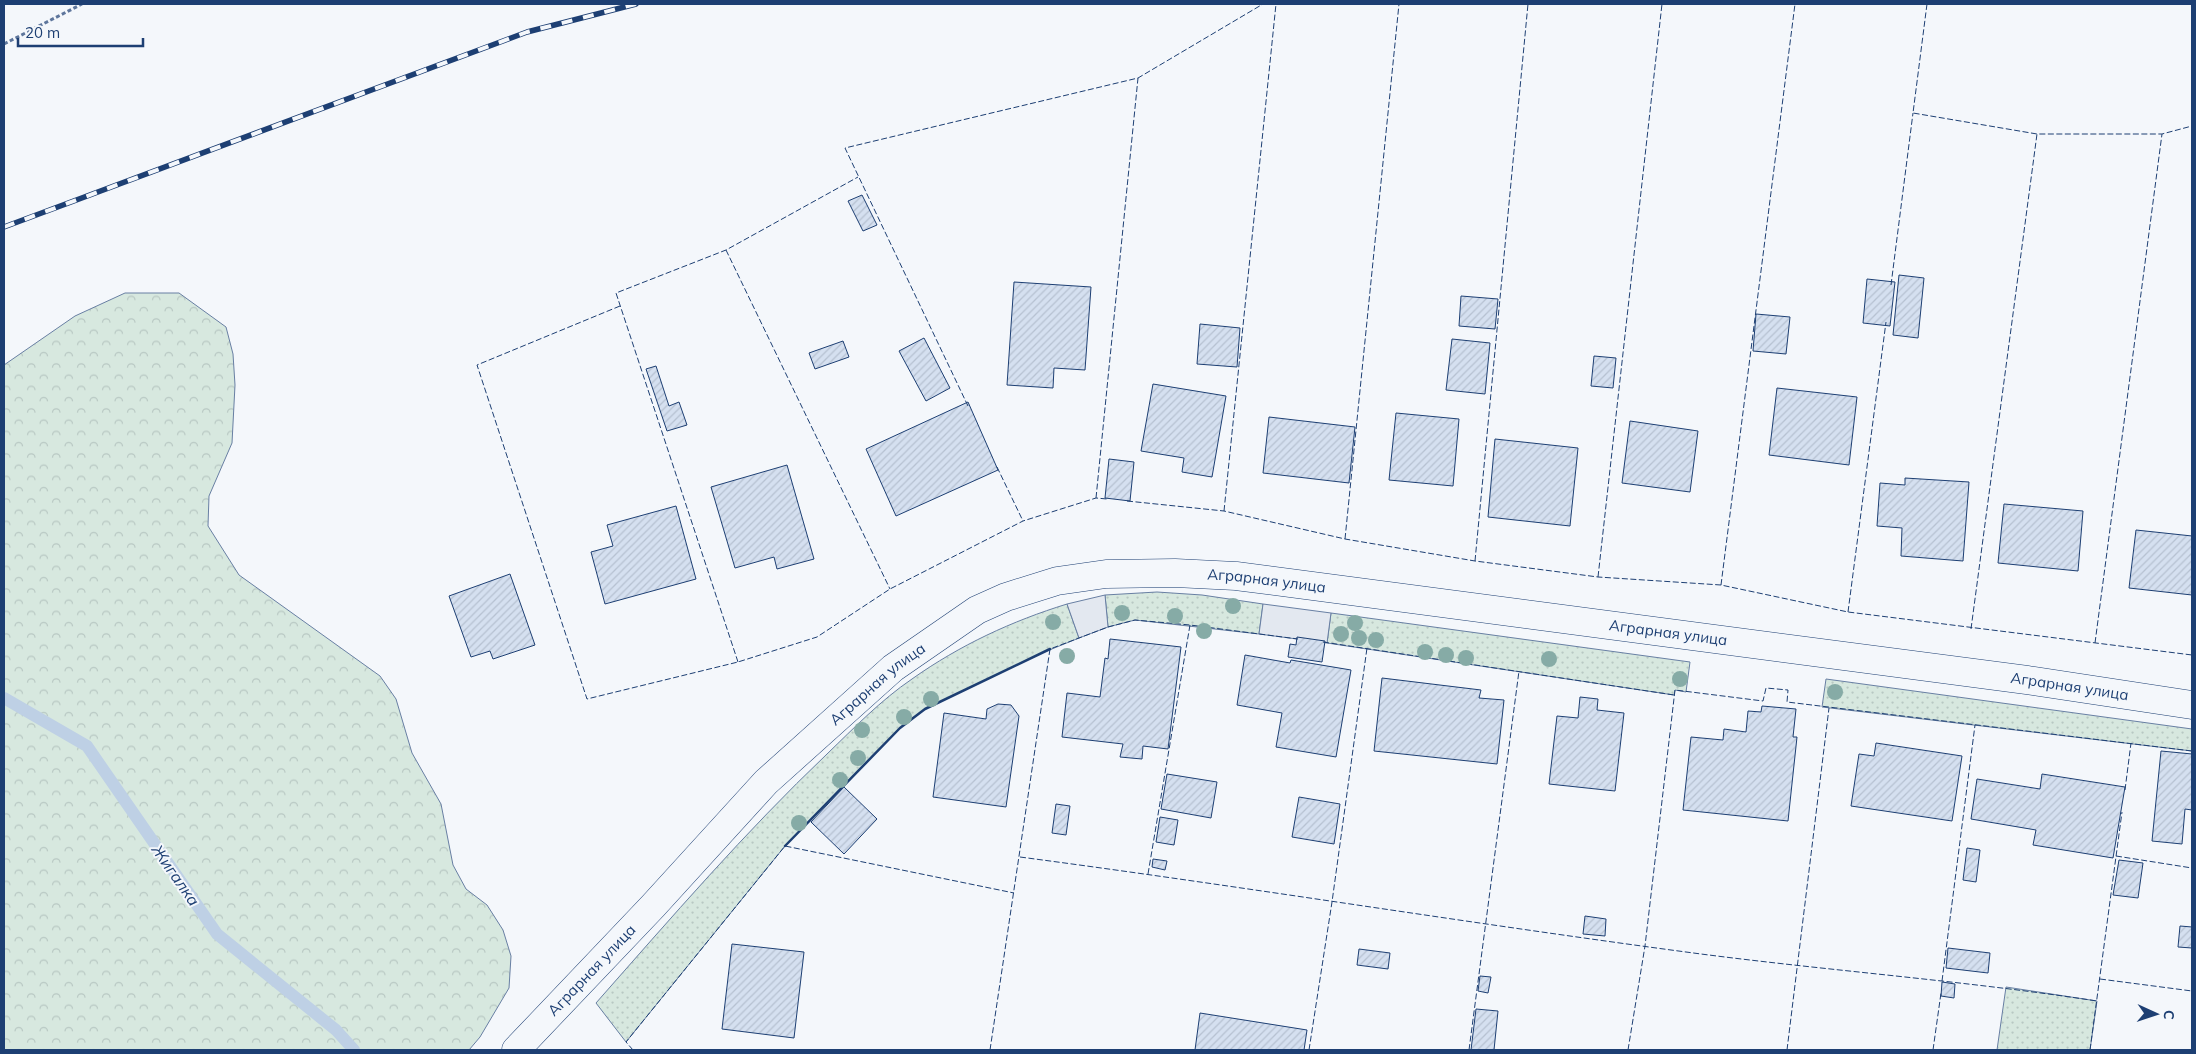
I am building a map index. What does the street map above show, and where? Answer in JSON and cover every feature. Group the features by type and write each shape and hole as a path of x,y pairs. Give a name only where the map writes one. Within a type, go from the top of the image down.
{"street":[{"name":"Аграрная улица","path":"522,1048 766,782 892,668 977,610 1006,597 1057,581 1106,574 1175,573 1236,576 2027,680 2192,705"}],"path":[{"path":"4,44 82,4"}],"green space":[{"path":"125,293 179,293 226,327 233,354 235,385 232,443 209,496 208,526 239,575 380,676 396,699 412,753 441,804 453,865 466,889 487,905 503,930 511,956 509,988 480,1037 469,1050 4,1050 4,365 75,316"},
{"path":"1157,592 1202,595 1263,604 1259,634 1135,620 1108,627 1105,595"},
{"path":"1067,604 1079,638 1042,653 925,709 900,728 785,846 626,1042 596,1003 709,876 797,784 879,705 930,667 949,655 1006,626"},
{"path":"1331,613 1690,662 1686,692 1675,690 1674,695 1327,643"},
{"path":"1826,679 2192,729 2192,751 1822,707"},
{"path":"2006,987 2097,1001 2090,1050 1997,1050"}],"shaded area":[{"path":"1105,595 1108,627 1079,638 1067,604"},
{"path":"1263,604 1331,613 1327,643 1259,634"}],"building":[{"path":"862,195 877,225 863,231 848,201"},
{"path":"1899,275 1924,278 1918,338 1893,335"},
{"path":"1867,279 1895,282 1890,326 1863,323"},
{"path":"1014,282 1091,287 1085,370 1054,368 1053,388 1007,385"},
{"path":"1461,296 1498,299 1495,329 1459,326"},
{"path":"1756,314 1790,317 1786,354 1753,351"},
{"path":"1200,324 1240,328 1237,367 1197,364"},
{"path":"924,338 950,388 926,401 899,351"},
{"path":"1452,339 1490,343 1485,394 1446,390"},
{"path":"843,341 849,357 815,369 809,353"},
{"path":"1594,356 1616,358 1613,388 1591,386"},
{"path":"656,366 669,406 679,402 687,425 667,431 646,369"},
{"path":"1153,384 1226,396 1212,477 1182,472 1184,458 1141,451"},
{"path":"1777,388 1857,397 1849,465 1769,455"},
{"path":"968,402 998,470 896,516 866,449"},
{"path":"1396,413 1459,419 1453,486 1389,480"},
{"path":"1269,417 1355,427 1349,483 1263,473"},
{"path":"1630,421 1698,431 1690,492 1622,483"},
{"path":"1495,439 1578,448 1570,526 1488,517"},
{"path":"1109,459 1134,462 1130,501 1105,498"},
{"path":"787,465 814,559 777,569 774,557 735,568 711,487"},
{"path":"1905,478 1969,482 1963,561 1901,556 1902,528 1877,526 1880,483 1905,485"},
{"path":"2004,504 2083,511 2078,571 1998,563"},
{"path":"676,506 696,579 605,604 591,552 613,546 607,525"},
{"path":"2136,530 2192,536 2192,595 2129,588"},
{"path":"510,574 535,645 493,659 490,651 471,657 449,596"},
{"path":"1297,637 1325,641 1322,662 1288,657 1290,644 1296,645"},
{"path":"1110,639 1181,647 1168,749 1143,746 1142,759 1120,757 1123,744 1062,737 1067,693 1100,697 1105,658 1108,659"},
{"path":"1245,655 1290,663 1291,660 1351,670 1336,757 1276,747 1282,713 1237,705"},
{"path":"1382,678 1481,690 1479,698 1504,700 1497,764 1374,751"},
{"path":"1580,697 1598,699 1597,710 1624,713 1615,791 1549,784 1557,716 1578,718"},
{"path":"998,704 1011,705 1019,716 1006,807 933,797 944,713 986,719 987,709"},
{"path":"1762,706 1796,709 1793,737 1797,737 1788,821 1683,810 1691,737 1723,740 1724,729 1746,732 1748,711 1761,712"},
{"path":"1876,743 1962,756 1952,821 1851,806 1859,754 1874,756"},
{"path":"2161,751 2192,754 2192,810 2185,809 2182,844 2152,841"},
{"path":"1167,774 1217,782 1211,818 1161,809"},
{"path":"2042,774 2125,787 2113,858 2033,845 2036,830 1971,819 1977,779 2040,789"},
{"path":"844,787 877,819 844,854 811,822"},
{"path":"1299,797 1340,804 1334,844 1292,837"},
{"path":"1056,804 1070,806 1066,835 1052,833"},
{"path":"1160,817 1178,820 1174,845 1156,842"},
{"path":"1967,848 1980,850 1976,882 1963,880"},
{"path":"1153,859 1167,861 1165,870 1152,867"},
{"path":"2119,860 2143,863 2138,898 2113,895"},
{"path":"1585,916 1606,919 1605,936 1583,934"},
{"path":"2180,926 2192,927 2192,948 2178,947"},
{"path":"732,944 804,952 794,1038 722,1029"},
{"path":"1948,948 1990,953 1988,973 1946,968"},
{"path":"1359,949 1390,953 1388,969 1357,965"},
{"path":"1480,976 1491,977 1488,993 1478,991"},
{"path":"1942,982 1955,984 1954,998 1941,996"},
{"path":"1476,1009 1498,1011 1494,1050 1471,1050"},
{"path":"1200,1013 1307,1030 1304,1050 1195,1050"}],"waterway":[{"name":"Жигалка","path":"4,698 87,746 217,934 336,1030 354,1050"}],"railway":[{"path":"4,227 527,32 636,4"}],"fence":[{"path":"968,406 845,148 1138,78 1263,4"},
{"path":"1224,511 1276,4"},
{"path":"1345,539 1399,4"},
{"path":"1475,561 1528,4"},
{"path":"1598,577 1662,4"},
{"path":"1721,585 1795,4"},
{"path":"1927,4 1913,113 2037,134 2162,134 2192,126"},
{"path":"1096,498 1138,78"},
{"path":"1891,285 1913,113"},
{"path":"1971,629 2037,134"},
{"path":"2095,643 2162,134"},
{"path":"738,662 616,293 726,250 858,177"},
{"path":"726,250 890,589"},
{"path":"620,306 477,365 587,699 738,662 817,637 890,589 1023,521 1096,498 1107,499"},
{"path":"1848,612 1886,322"},
{"path":"997,467 1023,521"},
{"path":"1127,501 1224,511 1345,539 1475,561 1598,577 1721,585 1848,612 2192,655"},
{"path":"990,1050 1050,649 1108,627 1135,620 1298,639"},
{"path":"1148,874 1190,625"},
{"path":"1323,642 1674,695"},
{"path":"1309,1050 1332,902 1367,648"},
{"path":"1469,1050 1519,671"},
{"path":"1628,1050 1645,946 1675,690 1763,701 1766,688 1788,690 1787,702 2192,751"},
{"path":"1787,1050 1829,708"},
{"path":"1942,981 1975,725"},
{"path":"2125,790 2131,743"},
{"path":"2090,1050 2122,812"},
{"path":"633,1050 626,1042 785,846 1014,893"},
{"path":"2116,856 2192,868"},
{"path":"1020,857 1701,954 2097,1001"},
{"path":"2100,979 2192,991"},
{"path":"1933,1050 1941,993"}],"wall":[{"path":"785,846 900,728 925,709 1050,649"}]}
